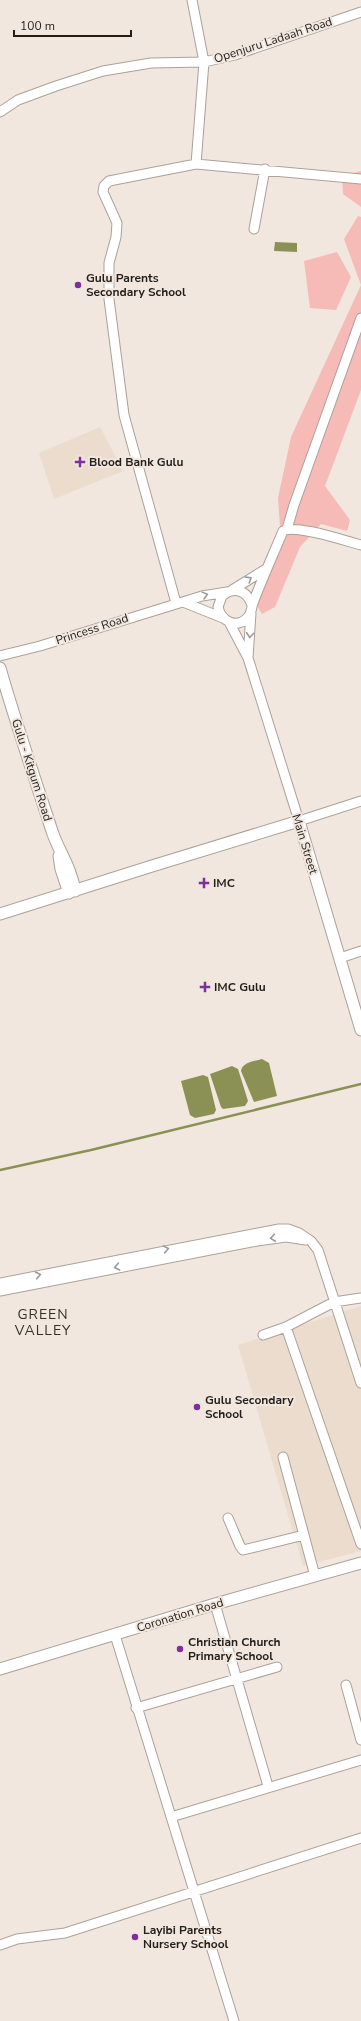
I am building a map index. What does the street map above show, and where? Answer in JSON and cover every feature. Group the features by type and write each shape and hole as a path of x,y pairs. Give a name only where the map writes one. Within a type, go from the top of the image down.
{"main road":[{"name":"Gulu - Kitgum Road","path":"0,668 22,742 72,892"},
{"path":"0,914 298,821"},
{"name":"Main Street","path":"298,821 361,1030"},
{"path":"52,898 66,871 91,886"},
{"name":"Coronation Road","path":"0,1669 214,1604 361,1563"}],"street":[{"path":"192,0 204,62 196,164"},
{"name":"Openjuru Ladaah Road","path":"0,112 18,100 56,86 103,72 151,63 204,62 235,55 361,12"},
{"path":"361,180 265,169 196,164 109,181 104,186 103,192 117,223 116,237 109,263 109,299 124,415 180,603 226,620 239,623 248,618 266,569 283,531 287,529 294,505 361,318"},
{"path":"254,229 265,169"},
{"path":"287,529 302,530 361,545"},
{"path":"248,658 218,607 219,601 230,591 266,569"},
{"path":"230,591 239,590 246,593 251,609 248,658"},
{"name":"Princess Road","path":"0,656 40,646 202,596 230,591"},
{"name":"Main Street","path":"248,658 298,821"},
{"path":"298,821 361,802"},
{"path":"340,958 361,950"},
{"path":"0,1282 279,1229 292,1230 311,1241 321,1257 334,1302 361,1383"},
{"path":"0,1291 264,1240 286,1237 311,1241"},
{"path":"263,1335 286,1327 334,1302 361,1298"},
{"path":"286,1327 361,1544"},
{"path":"283,1457 315,1576"},
{"path":"228,1518 240,1546 244,1550 304,1535"},
{"path":"214,1604 268,1786"},
{"path":"115,1635 136,1708 195,1892 234,2021"},
{"path":"136,1708 277,1667"},
{"path":"346,1685 361,1740"},
{"path":"171,1817 268,1786 361,1760"},
{"path":"0,1945 17,1939 65,1933 361,1838"}],"shaded area":[{"path":"361,171 361,207 343,194 342,176"},
{"path":"358,216 361,217 361,285 344,239"},
{"path":"275,242 297,243 297,252 274,251"},
{"path":"337,252 351,277 336,310 310,308 304,261"},
{"path":"361,285 361,390 325,486 350,520 347,531 321,524 300,547 275,607 262,614 257,606 281,541 278,498 291,437"},
{"name":"Blood Bank Gulu","path":"100,427 123,471 54,499 39,453"},
{"path":"262,1059 269,1063 277,1096 254,1102 241,1071 246,1064"},
{"path":"232,1066 238,1069 248,1101 245,1106 223,1109 210,1074"},
{"path":"203,1075 208,1077 216,1110 214,1114 195,1118 190,1115 181,1081"},
{"path":"361,1306 361,1551 303,1566 238,1345"}],"waterway":[{"path":"0,1170 91,1150 361,1084"}],"place":[{"name":"Gulu Parents Secondary School","path":"78,285"},
{"name":"Blood Bank Gulu","path":"80,462"},
{"name":"IMC","path":"204,883"},
{"name":"IMC Gulu","path":"205,987"},
{"name":"Gulu Secondary School","path":"197,1407"},
{"name":"Christian Church Primary School","path":"180,1649"},
{"name":"Layibi Parents Nursery School","path":"135,1937"}],"district":[{"name":"GREEN VALLEY","path":"43,1322"}]}
